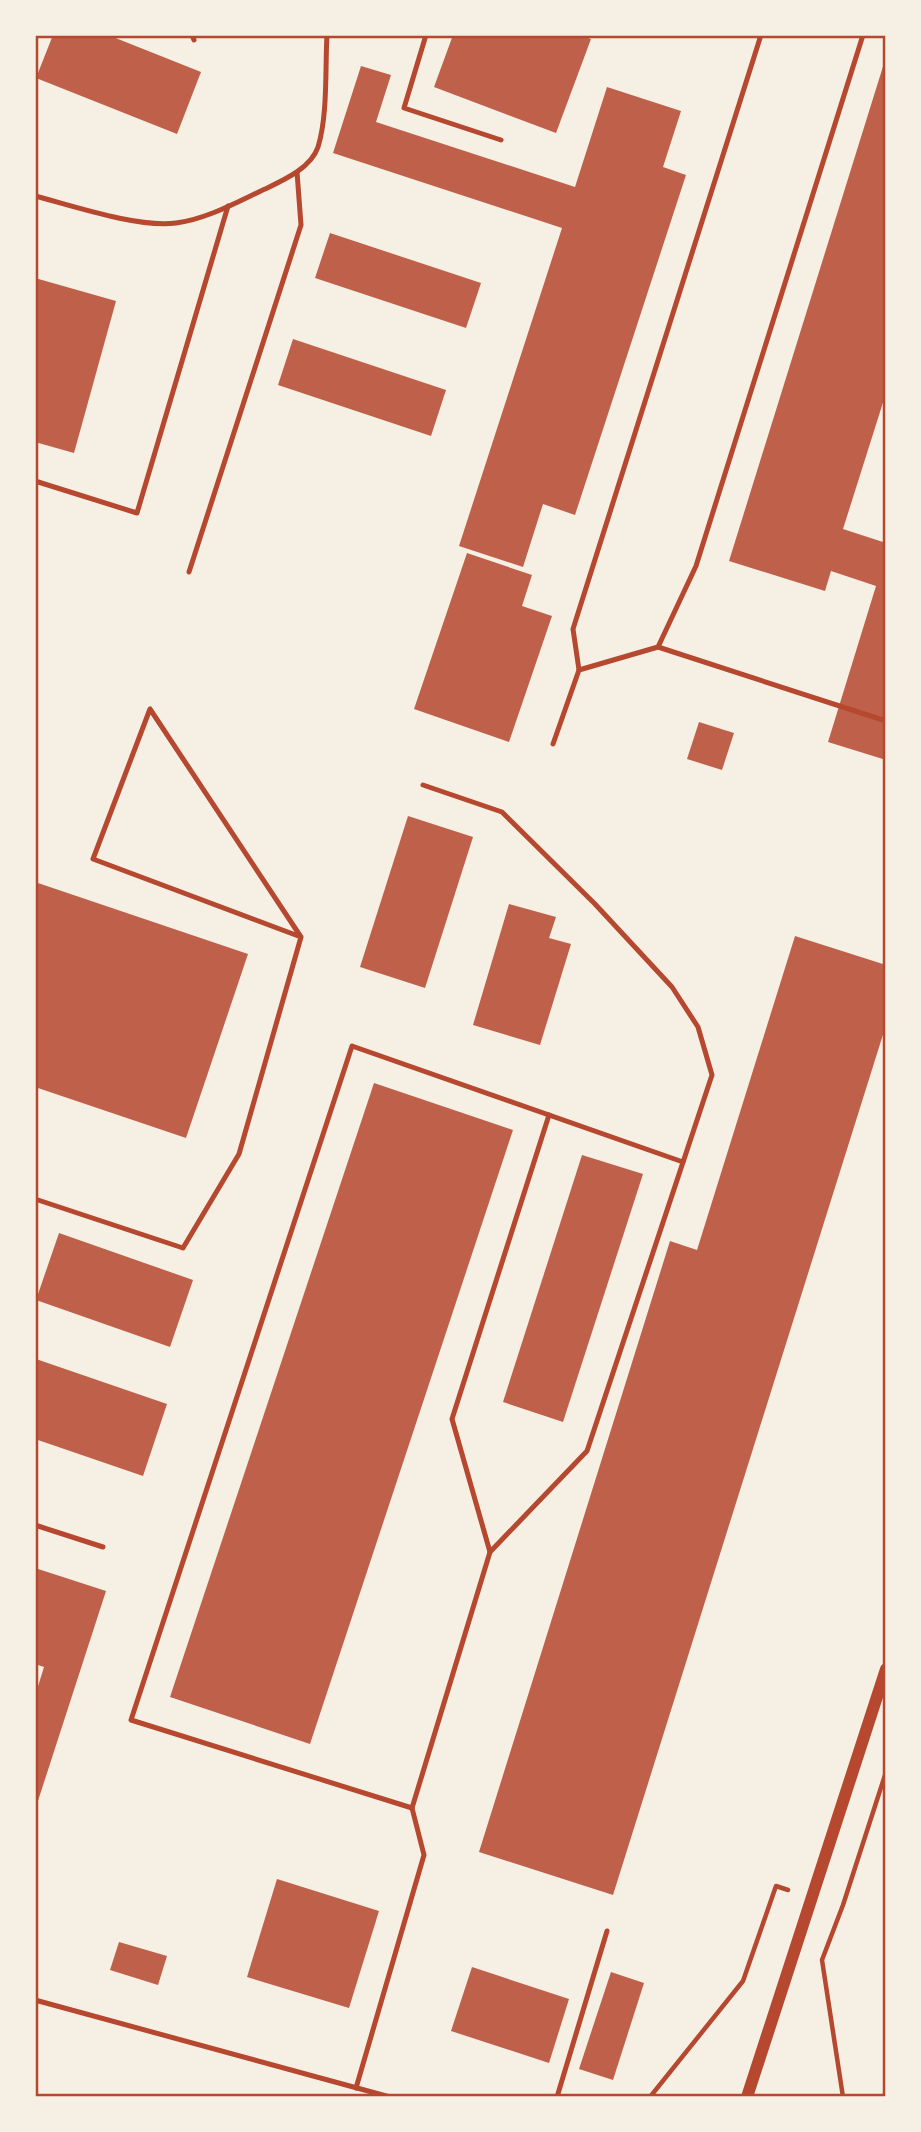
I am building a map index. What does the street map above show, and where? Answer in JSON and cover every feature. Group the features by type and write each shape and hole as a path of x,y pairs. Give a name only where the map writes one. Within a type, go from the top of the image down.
{"street":[{"path":"747,2097 886,1669"}],"lane":[{"path":"35,196 155,224 176,223 197,219 228,206 297,172 309,162 317,148 323,122 327,35"},
{"path":"426,35 404,108 501,140"},
{"path":"553,744 579,670 573,629 761,35"},
{"path":"658,647 696,566 863,35"},
{"path":"190,572 301,225 297,172"},
{"path":"35,481 137,513 228,206"},
{"path":"579,670 658,647 886,721"},
{"path":"35,1207 36,1199 183,1248 239,1154 301,937 150,709 93,859 301,937"},
{"path":"356,2088 424,1854 412,1808 491,1552 587,1451 712,1074 698,1027 672,987 595,904 502,813 424,785"},
{"path":"412,1808 131,1720 352,1046 683,1162"},
{"path":"491,1552 452,1419 549,1115"},
{"path":"35,1525 103,1547"},
{"path":"557,2097 607,1931"},
{"path":"35,2000 390,2097"}],"path":[{"path":"844,2097 822,1960 843,1905 886,1772"},
{"path":"650,2097 743,1981 776,1886 843,1905"}],"building":[{"path":"53,35 108,35 201,72 177,134 36,78"},
{"path":"453,35 580,35 591,39 556,133 434,87"},
{"path":"885,60 886,393 843,529 886,543 886,760 828,742 876,586 831,571 825,591 729,561"},
{"path":"361,66 391,75 376,122 575,187 607,87 681,111 663,167 686,175 575,515 543,504 523,567 459,546 562,228 333,153"},
{"path":"330,233 481,283 466,328 315,278"},
{"path":"35,278 116,301 74,453 35,442"},
{"path":"293,339 446,390 431,436 278,385"},
{"path":"467,553 532,575 522,606 552,616 509,742 414,709"},
{"path":"699,722 734,733 722,770 687,759"},
{"path":"408,816 473,837 425,988 360,967"},
{"path":"35,882 248,954 186,1138 35,1087"},
{"path":"509,904 556,917 549,938 571,944 540,1045 473,1025"},
{"path":"795,936 886,965 886,1025 613,1895 479,1852 670,1241 697,1250"},
{"path":"374,1083 513,1130 310,1744 170,1697"},
{"path":"582,1155 643,1174 563,1422 503,1402"},
{"path":"59,1233 193,1280 170,1347 36,1300"},
{"path":"36,1359 167,1404 143,1476 35,1439"},
{"path":"35,1568 106,1591 36,1807 35,1696 44,1667 35,1664"},
{"path":"277,1879 379,1911 349,2008 247,1977"},
{"path":"119,1942 167,1956 158,1985 110,1970"},
{"path":"472,1967 569,1999 549,2063 451,2031"},
{"path":"611,1972 644,1983 613,2080 579,2069"}]}
